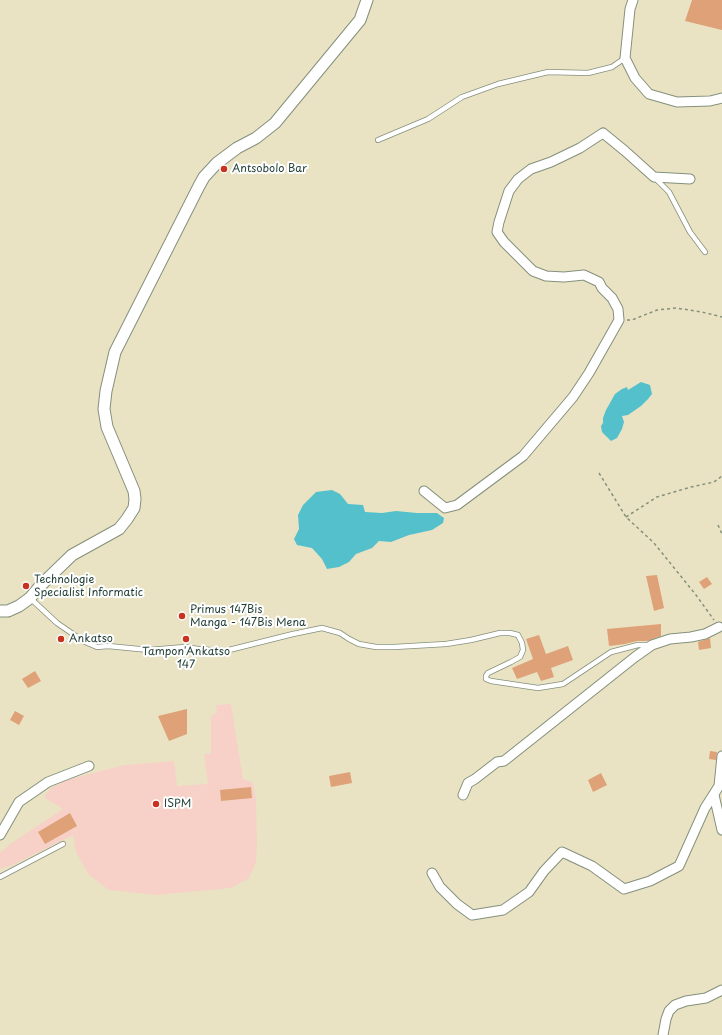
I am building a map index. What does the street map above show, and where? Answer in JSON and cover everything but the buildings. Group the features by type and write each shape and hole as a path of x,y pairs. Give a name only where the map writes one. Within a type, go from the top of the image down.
{"street":[{"path":"0,611 8,611 20,606 30,598 41,585 72,555 119,529 134,508 134,491 106,427 104,409 106,390 115,352 204,177 217,163 237,148 256,138 275,123 360,20 367,0"},
{"path":"633,0 630,9 625,58 635,78 650,94 677,102 710,101 722,98"},
{"path":"424,491 446,508 457,505 523,456 573,397 620,320 618,309 612,298 602,288 599,282 584,276 546,276 533,271 504,242 497,232 499,222 509,191 518,179 531,169 551,162 580,148 603,133 654,177 690,179"},
{"path":"463,795 468,783 497,762 504,761 652,645 670,639 705,634 719,627"},
{"path":"432,873 440,887 457,904 472,915 503,910 529,892 544,870 562,852 592,866 624,889 650,881 679,866 705,808 719,786 722,756"},
{"path":"0,835 19,802 48,782 89,766"},
{"path":"714,795 722,830"},
{"path":"663,1035 669,1011 675,1005 686,1001 706,998 722,990"}],"lane":[{"path":"378,140 428,119 462,97 498,84 548,72 588,73 612,67 625,58"},
{"path":"654,177 669,192 690,232 705,252"},
{"path":"30,598 57,623 83,640 97,647 108,646 149,650 185,647 225,651 322,628 340,633 359,644 376,647 446,644 500,633 510,633 518,636 522,643 523,650 520,657 488,673 486,679 538,688 563,684 611,652 638,645 652,645"},
{"path":"0,877 63,844"}],"path":[{"path":"620,320 632,320 656,310 676,308 722,316"},
{"path":"599,473 626,517 654,543 719,627"},
{"path":"626,517 657,497 714,482 722,476"},
{"path":"718,525 722,534"}],"shaded area":[{"name":"ISPM","path":"231,704 243,779 253,783 256,799 256,862 249,878 231,888 155,895 109,890 89,875 76,852 73,835 13,865 0,869 0,853 10,844 63,809 45,798 46,794 51,788 66,780 124,765 174,761 177,786 208,784 204,754 211,754 211,717 217,713 216,705"}],"water":[{"path":"641,382 650,385 652,394 641,406 628,415 622,416 624,422 622,429 617,438 611,441 602,432 601,426 606,410 615,394 627,387 628,390"},
{"path":"332,490 340,494 348,504 363,505 365,512 382,513 396,511 437,513 444,518 443,523 432,530 409,535 391,542 379,541 372,548 356,554 349,562 339,567 327,569 322,559 312,548 297,545 294,539 299,529 298,515 303,505 316,492"}],"place":[{"name":"Antsobolo Bar","path":"224,169"},
{"name":"Technologie Specialist Informatic","path":"26,586"},
{"name":"Primus 147Bis Manga - 147Bis Mena","path":"182,616"},
{"name":"Ankatso","path":"61,639"},
{"name":"Tampon'Ankatso 147","path":"186,639"},
{"name":"ISPM","path":"156,804"}]}
